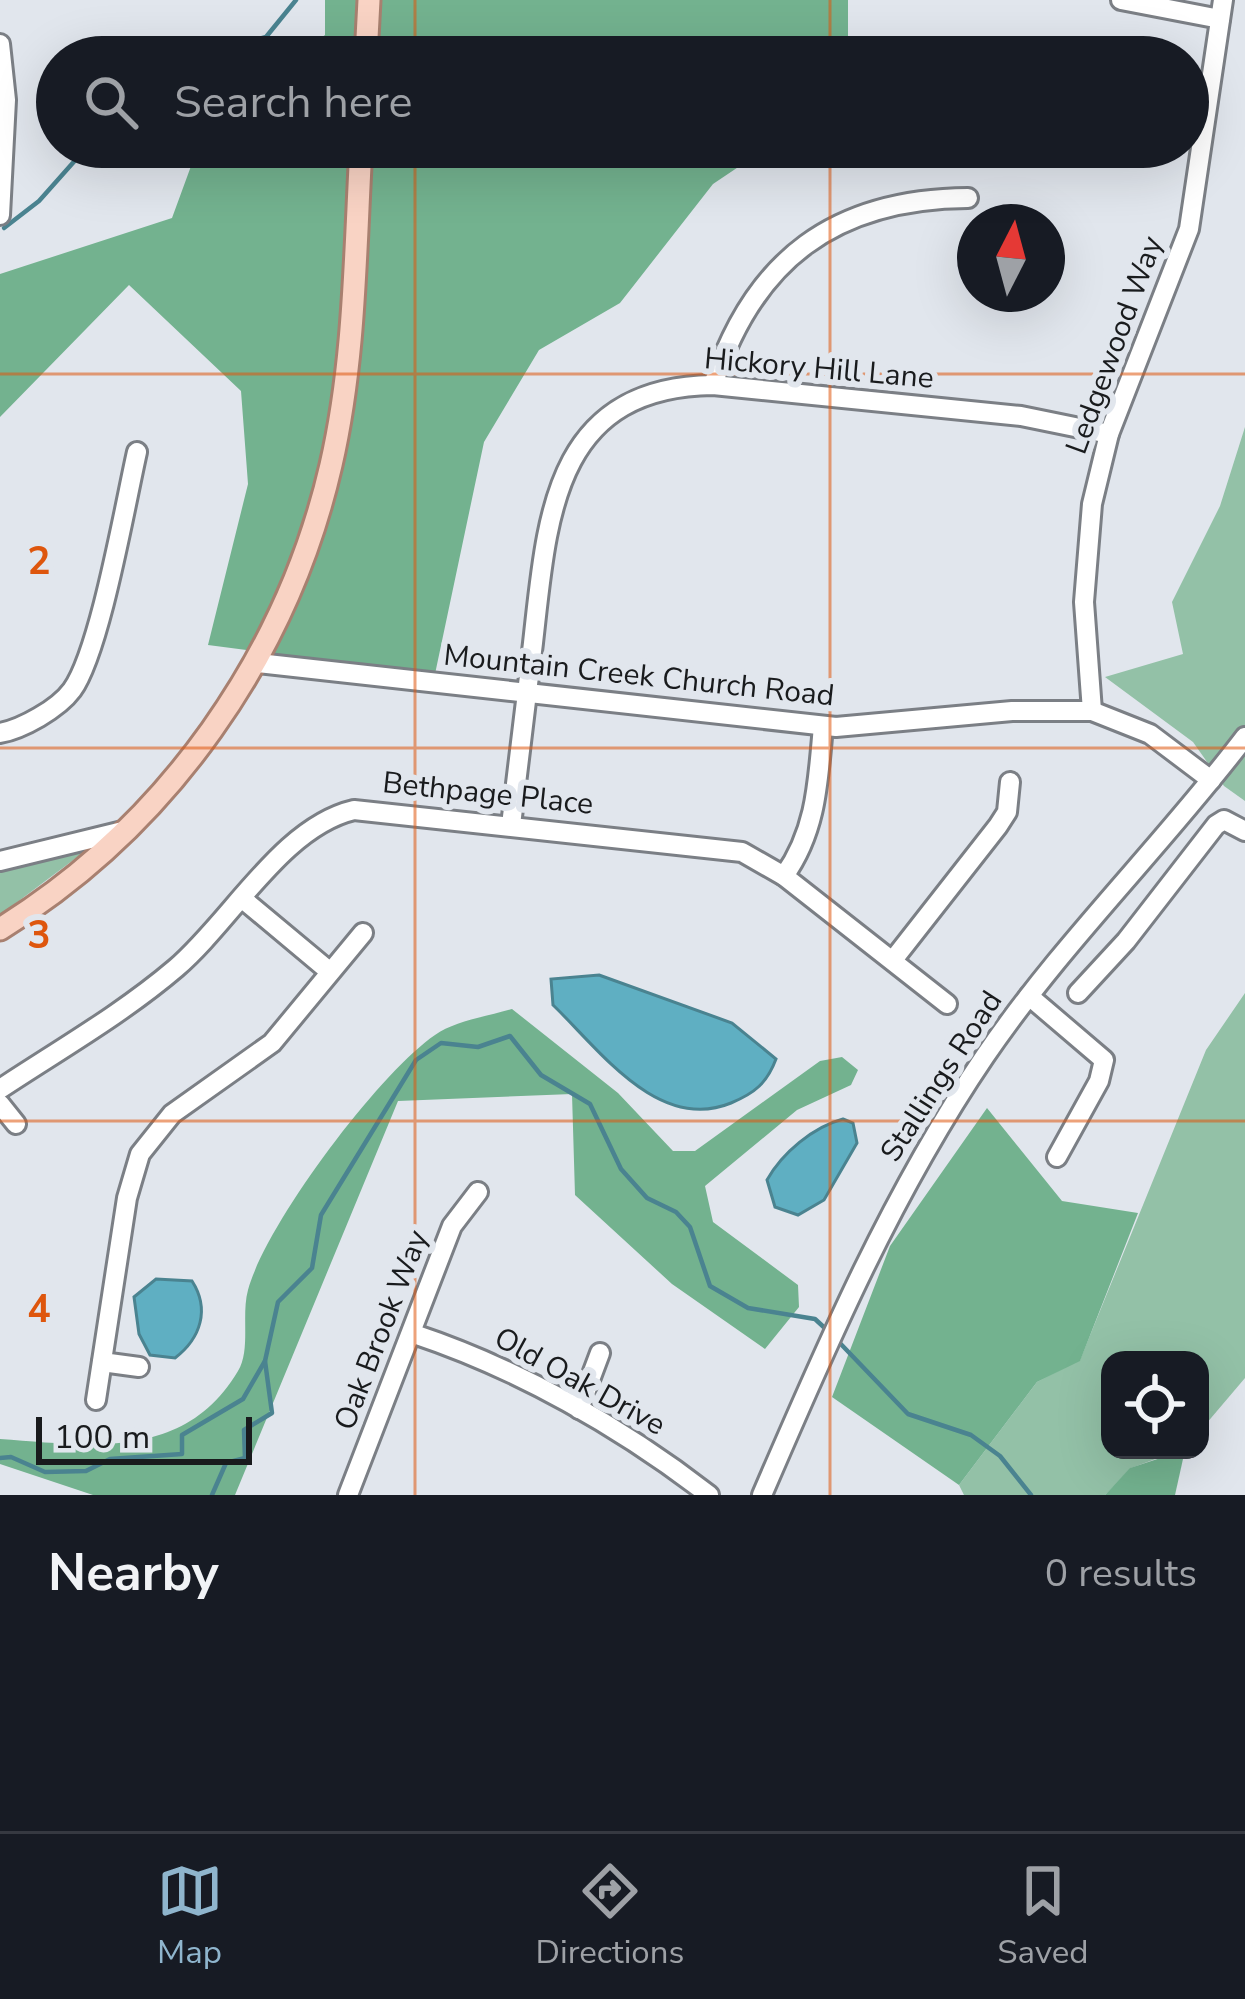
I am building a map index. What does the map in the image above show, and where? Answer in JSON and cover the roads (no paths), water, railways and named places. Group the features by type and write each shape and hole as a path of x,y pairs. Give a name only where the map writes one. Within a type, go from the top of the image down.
{"main road":[{"path":"367,36 369,0"},
{"path":"0,929 127,830 194,754 258,663 302,561 331,465 348,352 360,168"}],"street":[{"path":"1121,0 1222,9"},
{"name":"Ledgewood Way","path":"1209,96 1222,9"},
{"path":"0,44 6,100 0,215"},
{"name":"Ledgewood Way","path":"1092,711 1084,571 1091,504 1109,434 1189,230 1198,168"},
{"path":"713,385 727,341 758,291 804,244 870,210 968,198"},
{"name":"Hickory Hill Lane","path":"511,825 547,520 566,467 590,435 621,410 676,388 713,385 1021,416 1109,434"},
{"path":"0,733 19,729 72,690 99,616 137,452"},
{"name":"Mountain Creek Church Road","path":"258,663 823,726 1012,711 1092,711 1150,734 1211,780"},
{"path":"784,875 809,834 823,726"},
{"name":"Stallings Road","path":"762,1495 850,1297 935,1133 1029,996 1245,737"},
{"path":"893,960 998,826 1007,812 1010,782"},
{"name":"Bethpage Place","path":"0,1089 160,980 244,900 299,836 332,815 377,810 742,852 784,875 947,1004"},
{"path":"1078,993 1216,825 1224,820 1245,831"},
{"path":"0,861 127,830"},
{"path":"1117,893 1147,914"},
{"path":"244,900 329,970"},
{"path":"96,1400 127,1198 140,1154 172,1114 272,1043 363,933"},
{"path":"1029,996 1104,1060 1099,1081 1057,1157"},
{"path":"0,1104 16,1124"},
{"name":"Oak Brook Way","path":"348,1495 452,1226 478,1192"},
{"name":"Old Oak Drive","path":"414,1334 479,1359 579,1409 709,1495"},
{"path":"579,1409 600,1352"},
{"path":"102,1362 140,1367"}],"water":[{"path":"599,975 732,1023 776,1059 769,1075 747,1095 704,1109 679,1107 655,1097 610,1063 553,1005 551,979"},
{"path":"843,1119 853,1123 857,1143 824,1200 798,1215 775,1207 767,1180 773,1170 810,1135"},
{"path":"156,1279 192,1281 201,1302 197,1332 175,1358 150,1355 139,1334 134,1297"}],"waterway":[{"path":"267,36 296,0"},
{"path":"4,228 39,201 68,168"},
{"path":"0,1458 11,1457 45,1472 86,1471 110,1459 182,1454 182,1435 243,1399 265,1361 278,1302 312,1268 321,1215 416,1060 441,1043 478,1047 510,1036 541,1075 590,1104 621,1169 647,1198 676,1212 690,1227 710,1286 748,1308 815,1319 828,1331"},
{"path":"836,1339 908,1414 971,1435 1000,1456 1031,1495"},
{"path":"212,1495 226,1463 245,1458 244,1430 272,1413 265,1361"}]}
